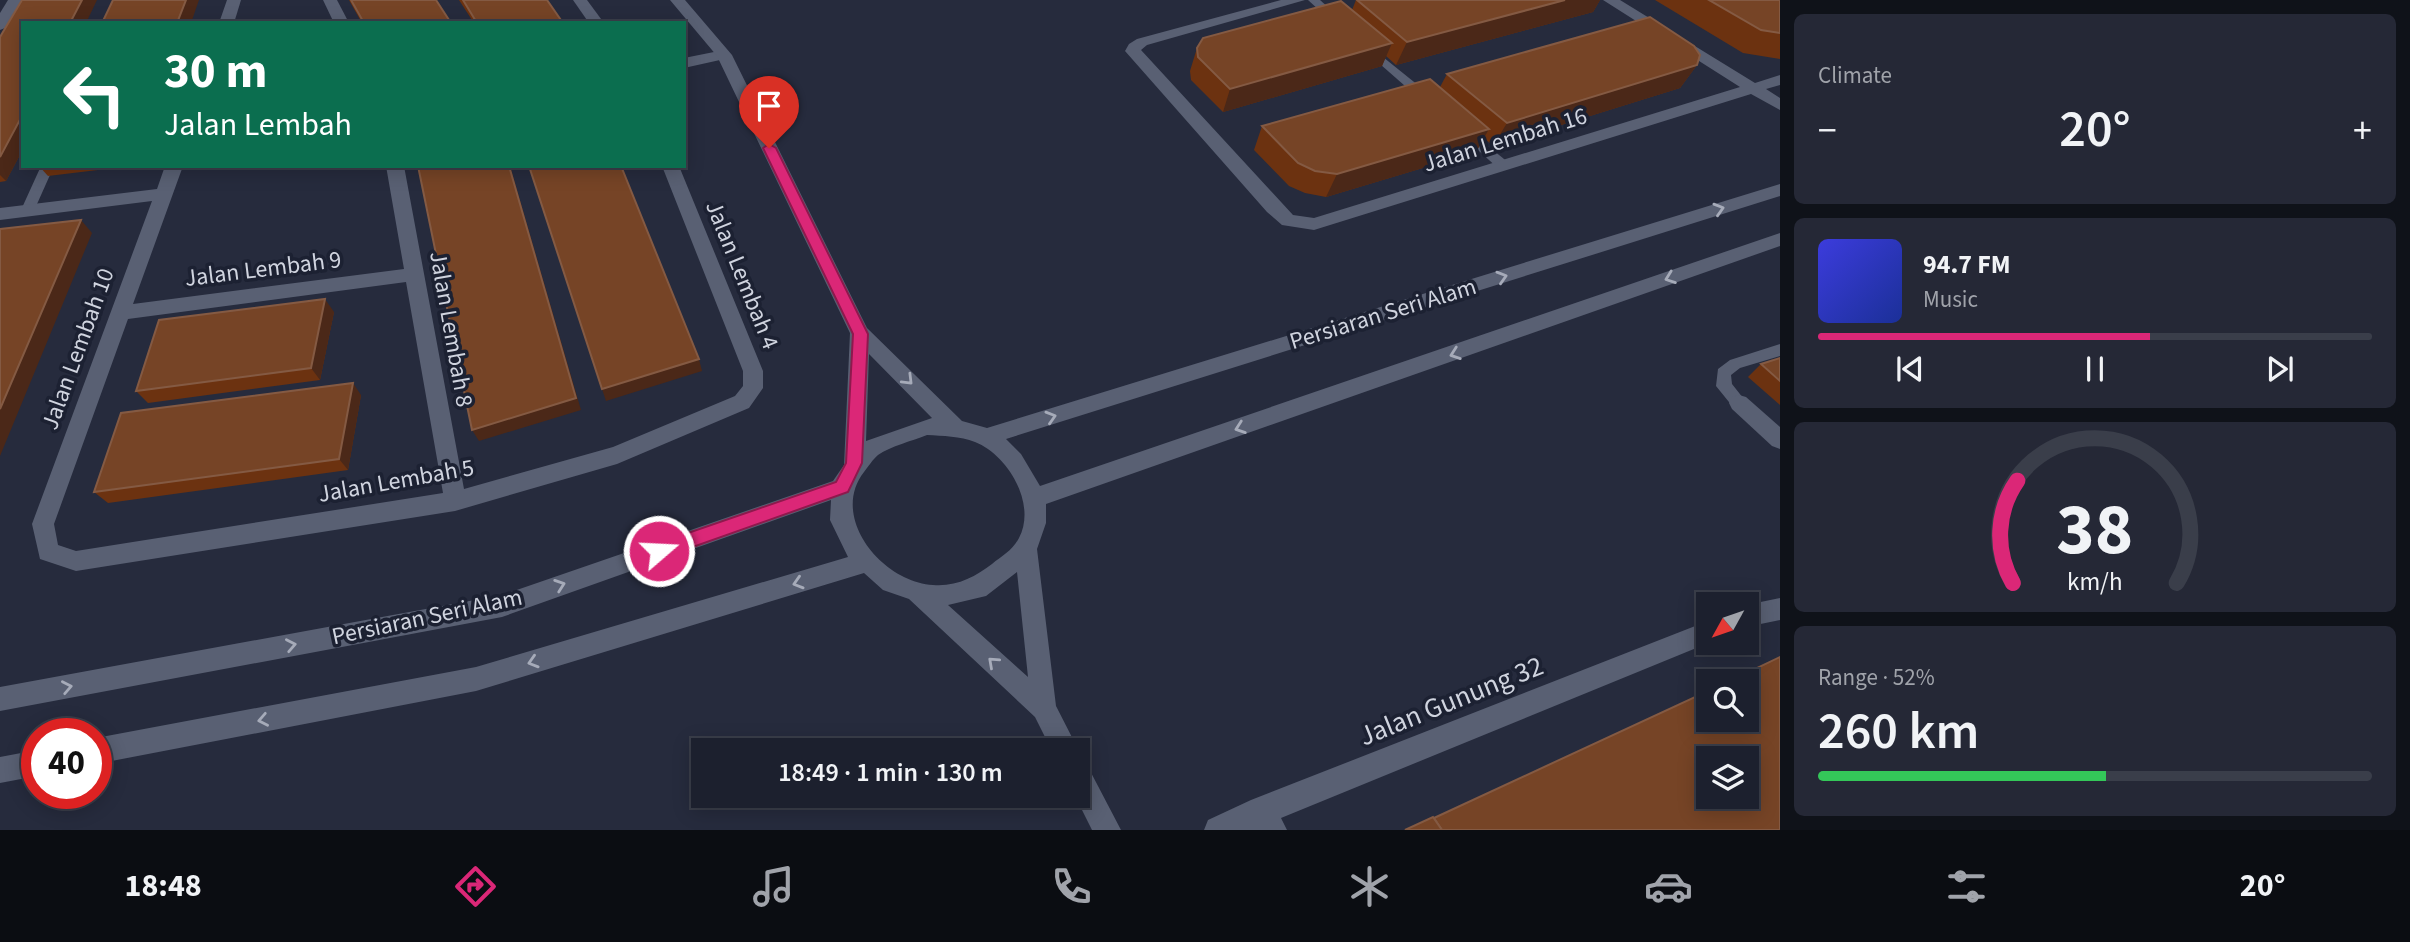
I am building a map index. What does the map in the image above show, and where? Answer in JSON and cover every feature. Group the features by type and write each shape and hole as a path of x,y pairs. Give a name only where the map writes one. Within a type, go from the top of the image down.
{"street":[{"path":"0,24 15,0"},
{"path":"227,21 234,0"},
{"path":"330,0 341,21"},
{"path":"580,0 596,21"},
{"path":"677,0 724,55 860,334 955,428"},
{"name":"Jalan Lembah 16","path":"1298,0 1142,41 1133,51 1273,208 1289,221 1314,224 1780,80"},
{"path":"1610,0 1780,105"},
{"path":"686,63 724,55"},
{"name":"Jalan Lembah 10","path":"48,552 43,524 173,168"},
{"name":"Jalan Lembah 8","path":"395,168 455,501"},
{"name":"Jalan Lembah 4","path":"671,168 753,371 753,388 742,401"},
{"name":"Persiaran Seri Alam","path":"986,437 1780,190"},
{"path":"0,214 164,194"},
{"path":"1034,498 1780,239"},
{"name":"Jalan Lembah 9","path":"118,313 415,274"},
{"path":"854,463 860,334"},
{"name":"Jalan Lembah 5","path":"48,552 76,561 455,501 617,455 742,401"},
{"path":"1739,403 1780,440"},
{"path":"926,426 955,428 986,437 1006,452 1024,473 1034,498 1035,525 1026,550 1008,572 981,588 950,595 918,593 888,582 863,563 846,540 840,513 842,487 854,463 873,444 898,432 926,426"},
{"name":"Persiaran Seri Alam","path":"0,699 502,606 842,487"},
{"path":"1026,550 1044,708"},
{"path":"112,748 476,679 863,563"},
{"path":"918,593 1044,708 1059,738"},
{"path":"1759,612 1780,609"},
{"name":"Jalan Gunung 32","path":"1218,830 1267,820 1696,637"},
{"path":"0,770 21,766"},
{"path":"1090,797 1107,830"}],"lane":[{"path":"1313,0 1433,104"},
{"path":"1453,122 1504,166"},
{"path":"28,210 47,168"},
{"path":"1739,403 1724,386 1723,373 1735,364 1780,349"}],"building":[{"path":"22,0 82,0 71,21 21,21 21,118 0,157 0,37"},
{"path":"113,0 186,0 178,21 103,21"},
{"path":"351,0 436,0 450,21 363,21"},
{"path":"463,0 547,0 562,21 476,21"},
{"path":"1357,0 1565,0 1407,42"},
{"path":"1709,0 1780,0 1780,33 1761,30"},
{"path":"1341,1 1392,43 1230,89 1198,57 1197,48 1203,38"},
{"path":"1650,17 1694,46 1700,55 1697,65 1507,123 1447,74"},
{"path":"1430,79 1489,129 1337,174 1315,171 1298,163 1262,126"},
{"path":"418,168 510,168 576,398 472,430"},
{"path":"530,168 622,168 699,359 602,389"},
{"path":"81,220 0,409 0,229"},
{"path":"325,299 311,368 136,391 159,320"},
{"path":"1780,358 1780,381 1761,364"},
{"path":"353,383 339,459 94,492 121,413"},
{"path":"1780,657 1780,830 1442,830 1434,818 1696,697 1696,732 1759,732 1759,669 1755,669"},
{"path":"1433,817 1442,830 1405,830"}],"route":[{"path":"659,551 842,487 854,463 860,334 769,148"}]}
